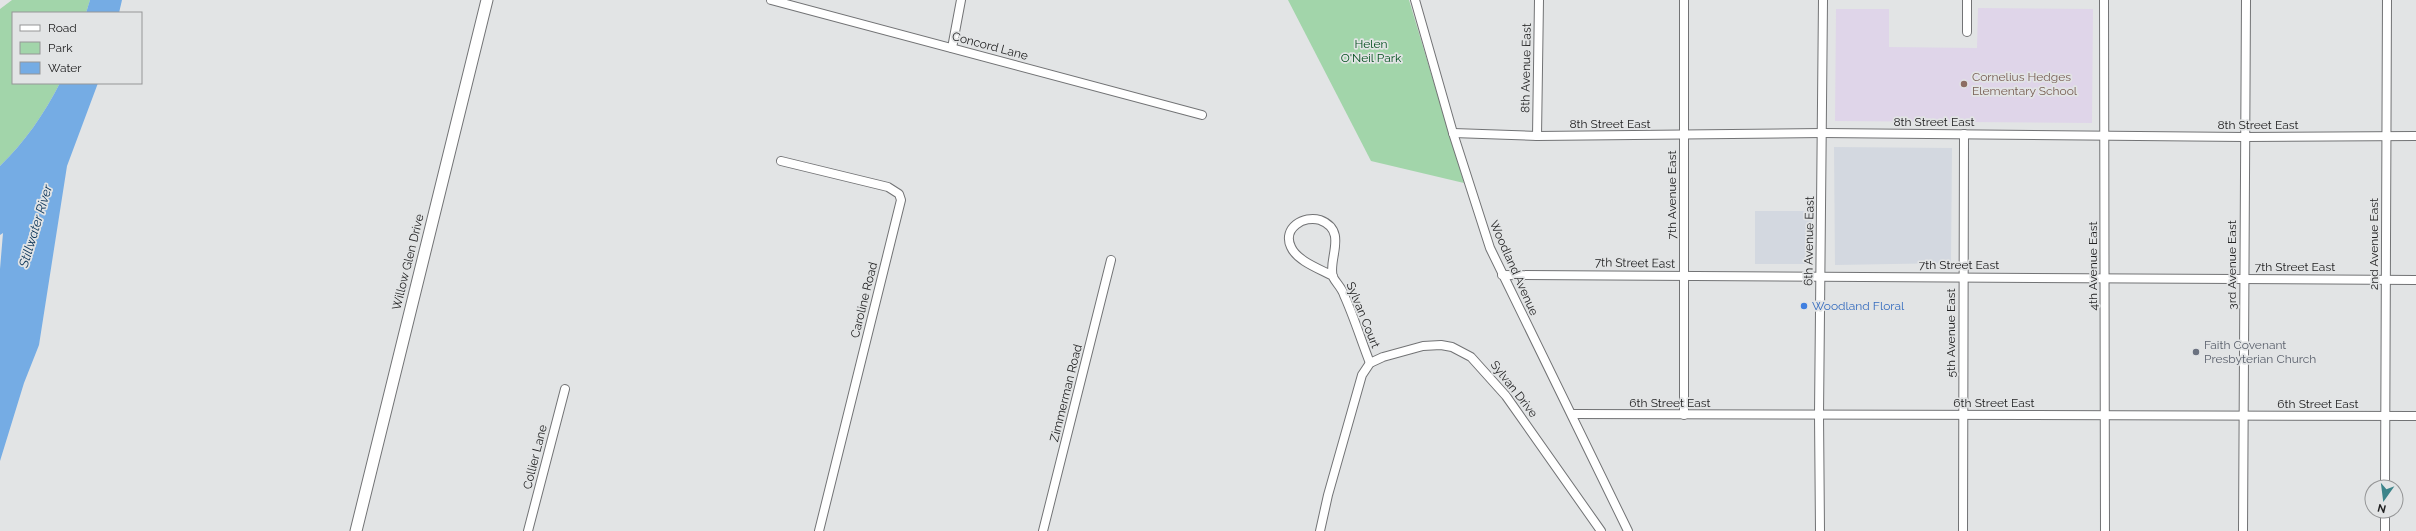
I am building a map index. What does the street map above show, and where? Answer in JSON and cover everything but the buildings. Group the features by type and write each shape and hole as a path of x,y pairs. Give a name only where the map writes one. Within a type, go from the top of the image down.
{"main road":[{"name":"Willow Glen Drive","path":"356,531 487,0"}],"street":[{"name":"Concord Lane","path":"771,0 1202,115"},
{"path":"952,48 961,0"},
{"name":"Woodland Avenue","path":"1415,0 1452,133 1484,233 1502,275 1572,414 1628,531"},
{"name":"8th Avenue East","path":"1537,136 1539,0"},
{"name":"7th Avenue East","path":"1684,0 1684,415"},
{"name":"6th Avenue East","path":"1820,531 1819,415 1823,133 1823,0"},
{"path":"1967,0 1968,32"},
{"name":"4th Avenue East","path":"2104,0 2106,278 2105,531"},
{"name":"3rd Avenue East","path":"2243,531 2244,137 2246,0"},
{"name":"2nd Avenue East","path":"2385,479 2385,136 2387,0"},
{"name":"8th Street East","path":"1452,133 1537,136 1823,133 2244,137 2416,136"},
{"name":"5th Avenue East","path":"1963,531 1964,134"},
{"name":"Caroline Road","path":"781,161 888,187 899,194 901,200 819,531"},
{"name":"Sylvan Court","path":"1333,276 1336,250 1334,234 1328,223 1315,218 1302,220 1294,225 1290,236 1290,246 1295,254 1333,276 1344,293 1370,363"},
{"name":"Zimmerman Road","path":"1043,531 1111,260"},
{"name":"7th Street East","path":"1502,275 2416,280"},
{"name":"Sylvan Drive","path":"1370,363 1398,352 1433,345 1452,347 1471,357 1506,396 1601,531"},
{"path":"1320,531 1328,495 1360,383 1364,370 1370,363"},
{"name":"Collier Lane","path":"528,531 565,389"},
{"name":"6th Street East","path":"1572,414 2416,416"},
{"path":"2385,519 2385,531"}],"shaded area":[{"name":"Cornelius Hedges Elementary School","path":"1978,8 2093,9 2092,123 1835,121 1836,9 1889,9 1889,47 1977,48"},
{"path":"1834,147 1952,148 1951,263 1835,265"},
{"path":"1755,211 1812,211 1812,264 1755,264"}],"green space":[{"path":"12,0 90,0 86,12 12,12 12,84 59,84 33,127 18,147 0,166 0,9"},
{"name":"Helen O'Neil Park","path":"1288,0 1409,0 1464,183 1371,161"}],"water":[{"path":"90,0 122,0 119,12 86,12"},
{"name":"Stillwater River","path":"59,84 98,84 67,166 39,345 24,383 0,461 0,269 3,233 0,235 0,166 18,147 47,106"}],"place":[{"name":"Cornelius Hedges Elementary School","path":"1964,84"},
{"name":"Woodland Floral","path":"1804,306"},
{"name":"Faith Covenant Presbyterian Church","path":"2196,352"}]}
